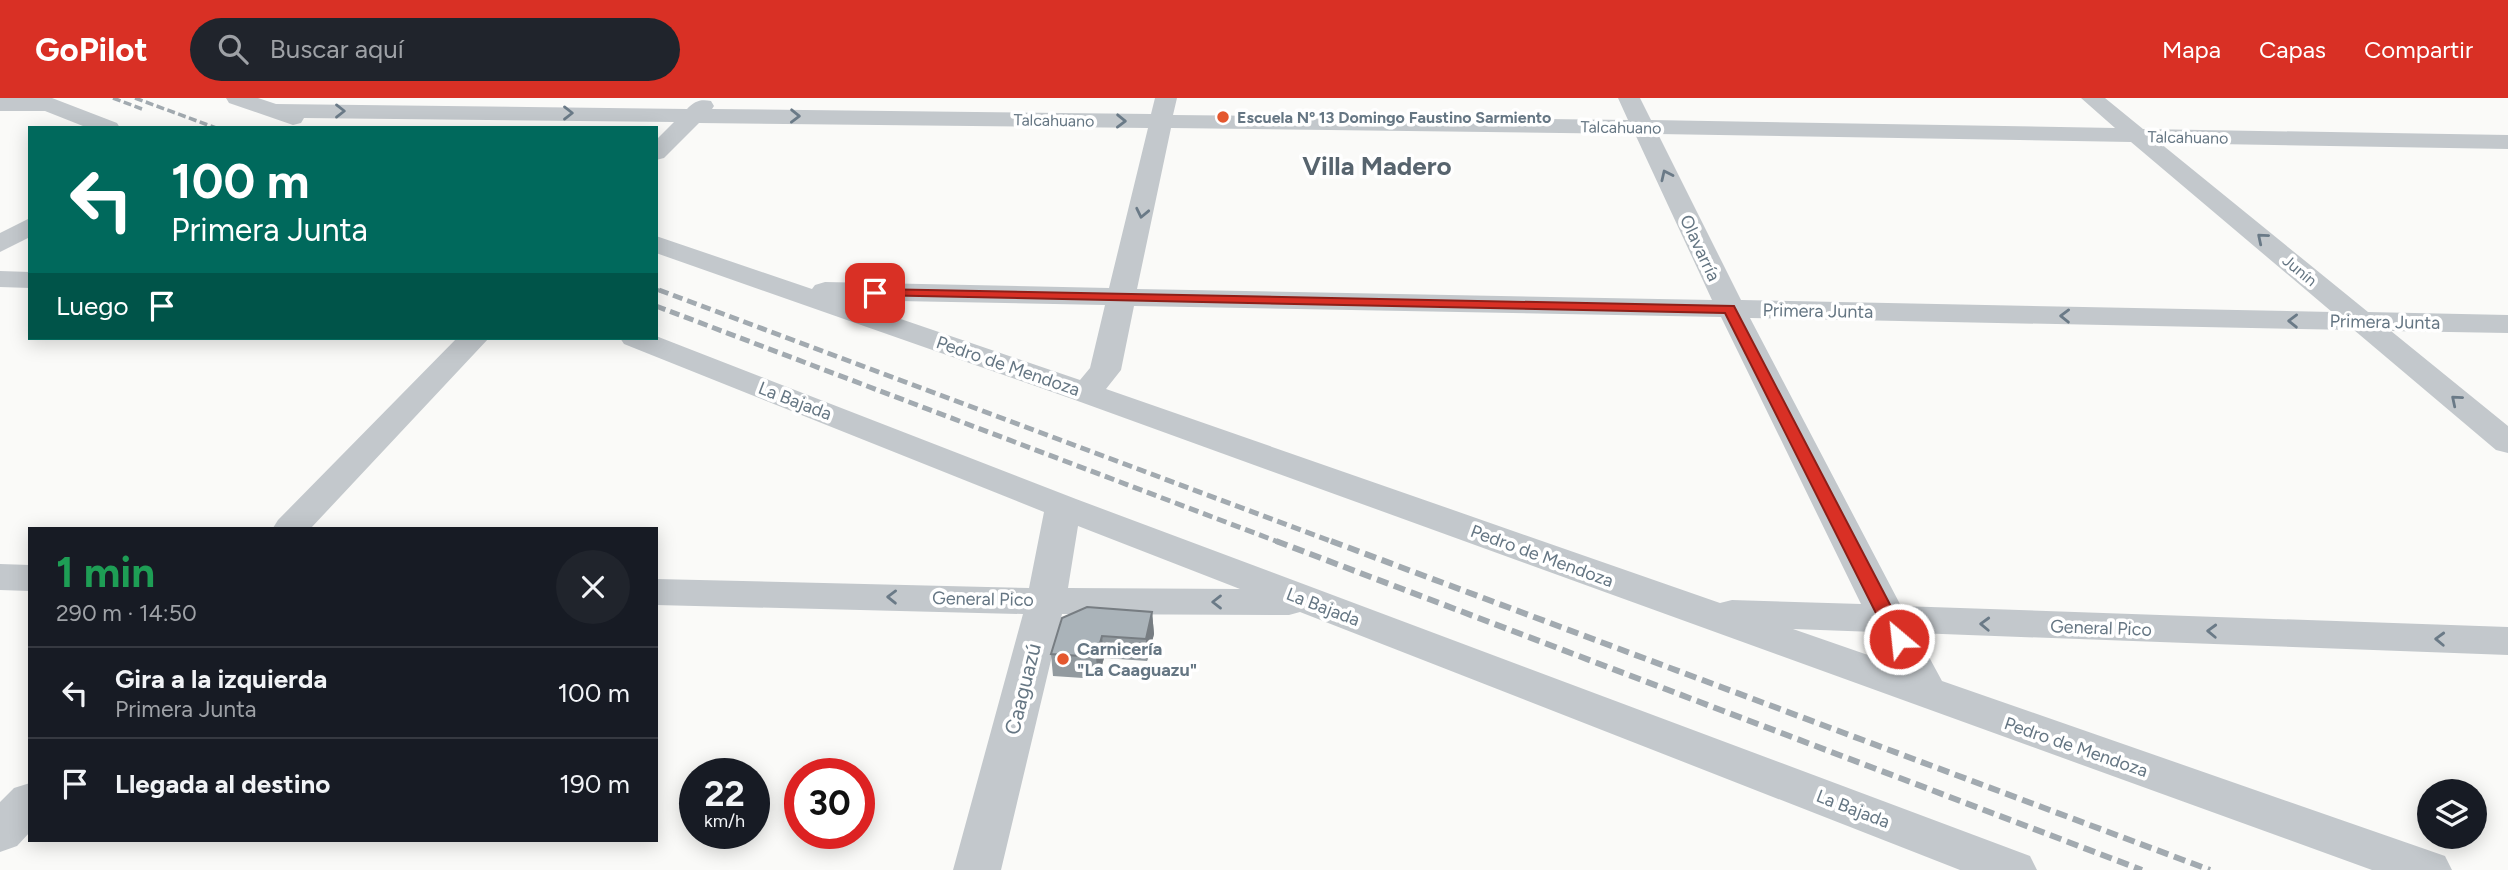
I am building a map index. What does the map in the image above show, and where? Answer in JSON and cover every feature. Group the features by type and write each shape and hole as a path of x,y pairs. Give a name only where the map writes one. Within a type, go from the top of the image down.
{"street":[{"path":"238,98 315,126"},
{"name":"Olavarría","path":"1629,98 1729,309 1888,621 1929,695"},
{"name":"Junín","path":"2092,98 2508,443"},
{"path":"0,104 39,101 104,126"},
{"name":"Talcahuano","path":"272,111 703,106 1164,110 1643,127 2508,142"},
{"path":"658,151 703,106"},
{"path":"1086,393 1105,370 1164,110"},
{"path":"0,244 28,227"},
{"name":"Pedro de Mendoza","path":"658,245 1086,393 1929,695 2428,870"},
{"path":"0,279 28,280"},
{"name":"Primera Junta","path":"793,290 1123,299 2508,324"},
{"path":"292,527 472,340"},
{"name":"La Bajada","path":"640,340 1063,507 2013,870"},
{"name":"Caaguazú","path":"977,870 1046,601 1063,507"},
{"path":"0,577 28,578"},
{"name":"General Pico","path":"658,592 1046,601 1310,602"},
{"name":"General Pico","path":"1694,611 1888,621 2508,641"},
{"path":"0,832 28,803"}],"building":[{"path":"1087,607 1152,612 1146,639 1102,636 1096,657 1051,654 1062,618"}],"railway":[{"path":"113,98 142,109"},
{"path":"135,98 211,126"},
{"path":"658,290 663,292"},
{"path":"659,290 1336,543"},
{"path":"658,307 1281,543"},
{"path":"1276,541 2142,870"},
{"path":"1331,541 2210,870"}],"place":[{"name":"Escuela Nº 13 Domingo Faustino Sarmiento","path":"1223,117"},
{"name":"Carnicería \"La Caaguazu\"","path":"1063,659"}],"district":[{"name":"Villa Madero","path":"1377,166"}],"route":[{"path":"875,293 1729,309 1899,639"}]}
